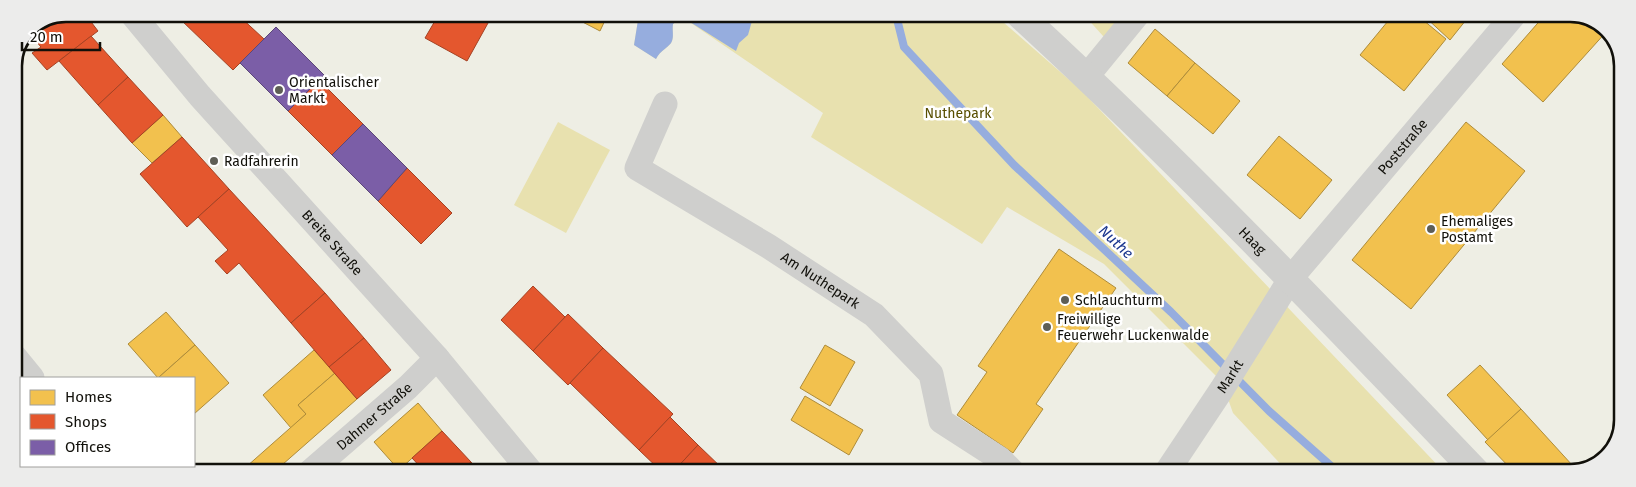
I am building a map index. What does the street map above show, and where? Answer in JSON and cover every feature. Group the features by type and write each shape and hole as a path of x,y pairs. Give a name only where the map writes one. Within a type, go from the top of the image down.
{"main road":[{"name":"Haag","path":"1028,22 1087,76 1291,278 1468,464"}],"street":[{"name":"Breite Straße","path":"139,22 200,96 437,358 524,464"},
{"path":"1087,76 1132,22"},
{"name":"Poststraße","path":"1291,278 1508,22"},
{"name":"Am Nuthepark","path":"665,104 637,168 768,246 874,315 932,374 941,422 1005,464"},
{"name":"Markt","path":"1172,464 1222,389 1291,278"},
{"name":"Dahmer Straße","path":"319,464 408,388 437,358"},
{"path":"23,367 31,377"}],"green space":[{"name":"Nuthepark","path":"638,22 676,22 673,24 671,43 656,59 634,45"},
{"name":"Nuthepark","path":"689,22 1003,22 1081,90 1436,464 1281,464 1233,413 1222,382 1104,264 1007,207 982,244 811,137 823,113"},
{"path":"1090,22 1117,22 1104,37"},
{"path":"558,122 610,150 566,233 514,205"}],"water":[{"path":"638,22 676,22 673,24 671,43 656,59 634,45"},
{"path":"690,22 752,22 748,35 739,43 736,51"}],"building: Homes":[{"path":"583,22 604,22 600,31"},
{"path":"1387,22 1425,22 1446,39 1404,91 1360,55"},
{"path":"1431,22 1464,22 1450,40"},
{"path":"1539,22 1581,24 1594,30 1602,37 1543,102 1502,64"},
{"path":"1155,29 1195,63 1167,96 1128,63"},
{"path":"1195,63 1240,101 1213,134 1167,96"},
{"path":"163,115 182,137 152,163 132,143"},
{"path":"1466,122 1525,171 1411,309 1352,260"},
{"path":"1279,136 1332,180 1300,219 1247,175"},
{"name":"Freiwillige Feuerwehr Luckenwalde","path":"1059,249 1116,288 1036,404 1043,409 1013,453 957,415 987,372 978,366"},
{"path":"166,312 195,345 157,377 128,344"},
{"path":"195,345 229,383 195,413 195,377 159,377"},
{"path":"825,345 855,362 830,406 800,388"},
{"path":"314,350 335,373 298,405 306,414 291,428 263,395"},
{"path":"1480,365 1521,409 1488,440 1447,395"},
{"path":"335,373 357,399 283,464 249,464 306,414 298,405"},
{"path":"805,396 863,430 849,455 791,420"},
{"path":"418,403 442,431 406,464 394,464 374,442"},
{"path":"1521,409 1571,464 1506,464 1485,442"}],"building: Shops":[{"path":"91,22 98,31 47,70 32,53 41,47 33,38 42,30 58,23"},
{"path":"183,22 246,22 264,39 233,70"},
{"path":"434,22 489,22 467,61 425,38"},
{"path":"91,36 128,77 98,105 59,61"},
{"path":"128,77 163,115 132,143 98,105"},
{"path":"319,80 363,124 332,155 288,111"},
{"path":"182,137 229,189 187,227 140,174"},
{"path":"407,168 452,213 421,244 378,201"},
{"path":"229,189 325,293 291,323 239,263 227,274 215,261 228,250 198,217"},
{"path":"533,286 565,317 533,351 501,320"},
{"path":"325,293 364,338 329,367 291,323"},
{"path":"568,314 603,348 568,385 533,351"},
{"path":"364,338 391,370 357,399 329,367"},
{"path":"603,348 673,414 639,450 570,383"},
{"path":"670,417 698,445 680,464 654,464 639,450"},
{"path":"442,431 471,462 469,464 418,464 412,458"},
{"path":"698,445 718,464 680,464"}],"building: Offices":[{"path":"276,27 324,75 288,111 240,63"},
{"path":"363,124 407,168 378,201 332,155"}],"waterway":[{"name":"Nuthe","path":"898,22 904,47 1014,165 1171,312 1269,411 1329,464"}],"place":[{"name":"Orientalischer Markt","path":"279,90"},
{"name":"Radfahrerin","path":"214,161"},
{"name":"Ehemaliges Postamt","path":"1431,229"},
{"name":"Schlauchturm","path":"1065,300"},
{"name":"Freiwillige Feuerwehr Luckenwalde","path":"1047,327"}]}
